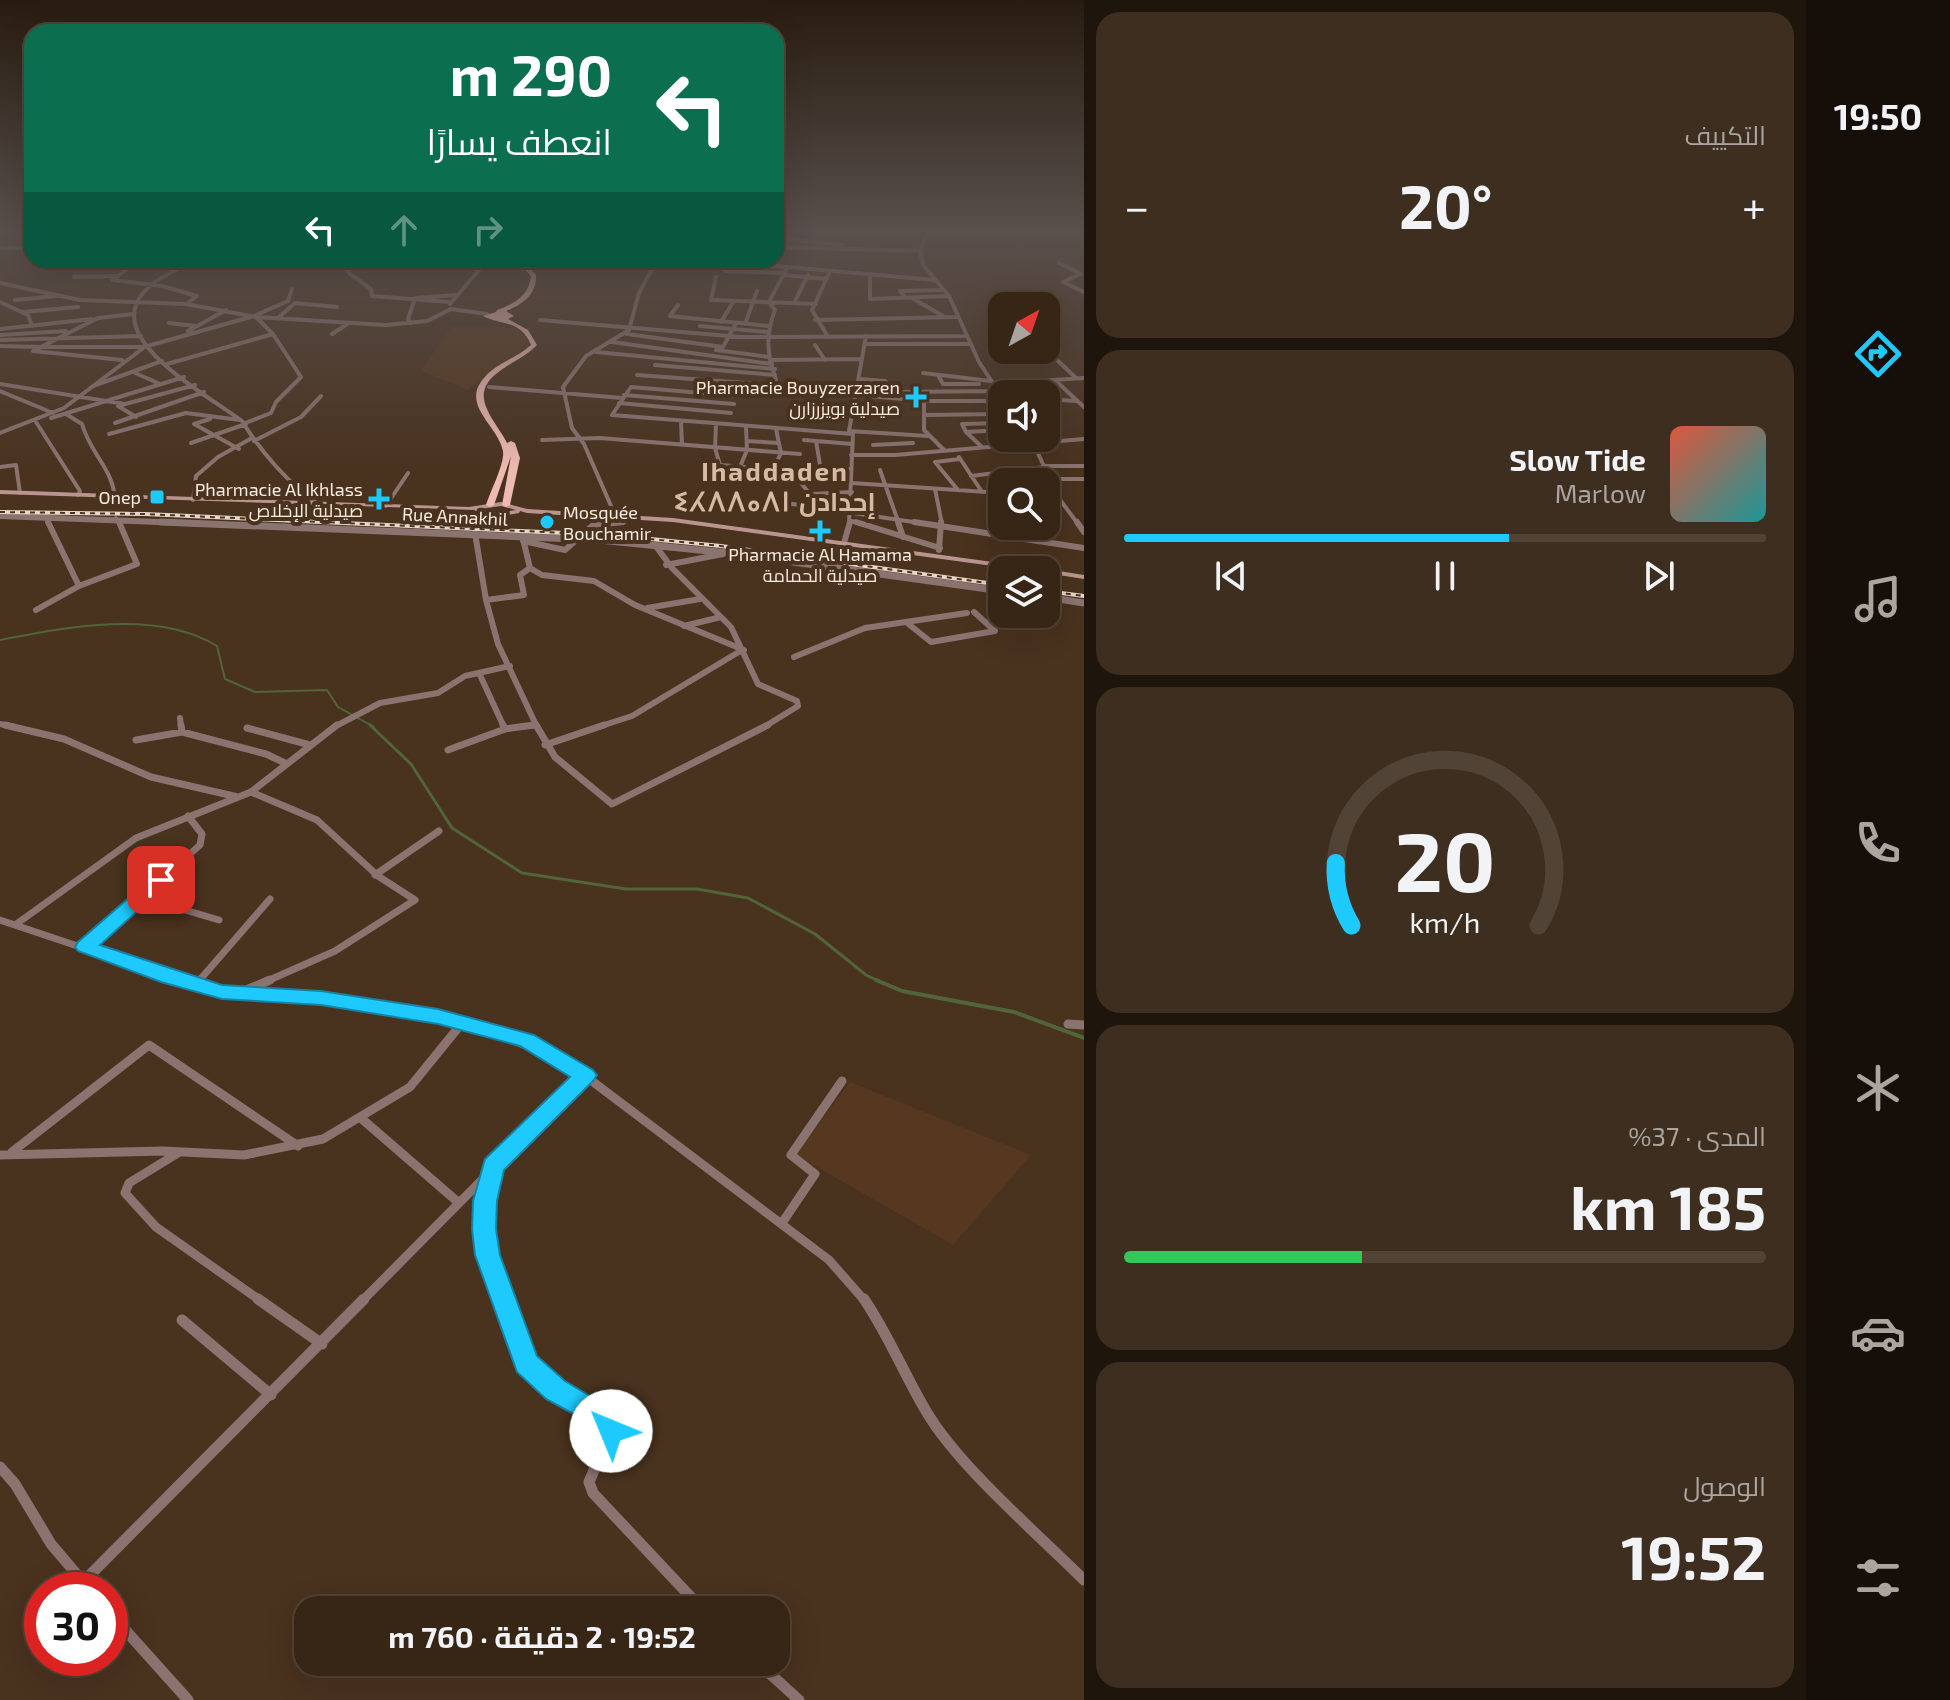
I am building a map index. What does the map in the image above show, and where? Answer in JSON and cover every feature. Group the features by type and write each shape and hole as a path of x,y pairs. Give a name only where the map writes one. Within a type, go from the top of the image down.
{"highway":[{"path":"506,316 510,312"},
{"path":"506,316 510,312"},
{"path":"487,314 506,316 533,331 541,344 489,387 485,397 514,447 516,458 507,509"},
{"path":"487,508 508,455 480,400 479,389 486,379 534,345 532,335 506,316"}],"main road":[{"path":"0,492 615,515 939,552 988,561"},
{"path":"1060,573 1084,577"}],"street":[{"path":"23,312 32,326"},
{"path":"179,336 222,312"},
{"path":"236,312 255,317 411,323 430,320 446,312"},
{"path":"35,422 79,397 122,360 144,347 265,312"},
{"path":"278,318 284,312"},
{"path":"410,312 408,319 411,323"},
{"path":"475,312 487,314"},
{"path":"627,332 633,312"},
{"path":"673,312 670,316 745,324 768,332"},
{"path":"721,322 727,312"},
{"path":"745,324 749,312"},
{"path":"637,375 772,385 768,332 774,312"},
{"path":"813,312 828,337"},
{"path":"936,312 944,317"},
{"path":"954,312 990,380"},
{"path":"0,334 32,326 133,314 144,347 244,422 256,443 302,493 319,505"},
{"path":"191,443 271,413 278,399 300,379 273,334 255,317"},
{"path":"815,320 956,317"},
{"path":"98,318 33,351 122,360"},
{"path":"699,334 701,319"},
{"path":"540,320 722,349 772,365"},
{"path":"332,334 351,322"},
{"path":"169,323 196,326"},
{"path":"722,349 736,323"},
{"path":"700,326 828,337 965,336"},
{"path":"0,334 68,332"},
{"path":"615,515 572,428 563,391 572,373 592,352 627,332 729,336 768,332"},
{"path":"0,334 55,338 141,336"},
{"path":"89,387 132,372 273,334"},
{"path":"844,543 851,518 851,433 866,336"},
{"path":"612,342 772,365"},
{"path":"679,352 688,344"},
{"path":"865,344 970,344"},
{"path":"815,345 825,360"},
{"path":"0,346 144,347"},
{"path":"650,376 663,350"},
{"path":"592,352 658,357 746,370"},
{"path":"655,365 746,370 772,365 862,359"},
{"path":"1060,363 1076,378"},
{"path":"725,425 738,396 737,383 746,370"},
{"path":"132,372 160,384"},
{"path":"923,373 988,382"},
{"path":"938,375 949,393"},
{"path":"0,433 184,377"},
{"path":"1055,380 1084,378"},
{"path":"859,379 885,381 895,394 924,401 988,399"},
{"path":"670,421 687,380"},
{"path":"705,393 710,381"},
{"path":"946,384 988,383"},
{"path":"0,384 127,403 149,413"},
{"path":"1060,384 1082,403"},
{"path":"136,417 118,407 195,385"},
{"path":"489,387 563,391 674,409 731,413"},
{"path":"738,396 631,387 613,416 807,431 928,436"},
{"path":"0,391 53,413"},
{"path":"856,395 988,391"},
{"path":"115,423 204,392"},
{"path":"193,500 196,476 218,457 256,443 301,417 321,396"},
{"path":"622,399 734,404"},
{"path":"1060,399 1082,403"},
{"path":"924,401 928,436 944,450"},
{"path":"60,410 80,422 88,445 112,476 115,497"},
{"path":"109,434 184,413 244,422"},
{"path":"924,415 988,414"},
{"path":"216,417 194,424 239,449"},
{"path":"681,421 682,445"},
{"path":"35,422 80,491 78,495"},
{"path":"982,447 962,424 988,423"},
{"path":"716,424 715,448 720,464 791,471 851,469"},
{"path":"740,467 747,450 746,427"},
{"path":"773,470 781,453 776,429"},
{"path":"798,471 807,431"},
{"path":"966,432 988,431"},
{"path":"865,432 881,456"},
{"path":"906,435 922,453"},
{"path":"542,440 578,437 781,453 818,452"},
{"path":"1060,439 1084,439"},
{"path":"804,440 852,444"},
{"path":"747,441 778,443"},
{"path":"816,441 821,471"},
{"path":"873,445 913,443"},
{"path":"851,455 881,456 988,446"},
{"path":"954,449 982,492"},
{"path":"1038,452 1044,467"},
{"path":"959,491 935,462 960,459"},
{"path":"0,467 16,465 20,493"},
{"path":"971,476 1044,467 1084,466"},
{"path":"880,470 903,537"},
{"path":"791,471 810,494 836,511 939,552 942,527 935,489"},
{"path":"386,506 408,473"},
{"path":"795,479 829,479"},
{"path":"1060,479 1084,479"},
{"path":"852,483 988,492"},
{"path":"810,494 852,492"},
{"path":"765,500 836,511"},
{"path":"1060,500 1084,532"},
{"name":"Rue Annakhil","path":"0,516 475,533 655,545 988,589"},
{"path":"45,516 79,586"},
{"path":"522,538 561,550 578,540 589,528 622,523 629,516"},
{"path":"36,610 79,586 137,564 130,542 116,518"},
{"path":"851,518 896,520 1084,548"},
{"path":"475,533 486,600 498,644 545,745 612,804 620,803 795,711 797,701 758,684 744,650 721,617 666,565 655,545"},
{"path":"522,538 530,568 545,576 594,581 684,626 744,650"},
{"path":"666,565 729,553"},
{"path":"486,600 524,595 520,575 530,568"},
{"path":"647,608 700,599"},
{"path":"1060,599 1084,603"},
{"path":"794,657 850,632 906,622 970,613 995,631 931,642 906,622"},
{"path":"684,626 721,617"},
{"path":"545,745 632,716 744,650"},
{"path":"15,925 136,838 251,792 346,718 380,703 438,693 465,676 510,666"},
{"path":"479,673 505,729"},
{"path":"180,718 182,732"},
{"path":"0,724 64,739 151,777 238,797"},
{"path":"448,750 505,729 536,725"},
{"path":"247,728 310,745"},
{"path":"136,740 182,732 266,754 285,763"},
{"path":"239,993 325,956 415,900 375,875 322,824 251,792"},
{"path":"85,947 202,842 202,834 188,816"},
{"path":"375,875 439,831"},
{"path":"141,897 219,920"},
{"path":"195,985 270,899"},
{"path":"0,920 195,985 239,993 321,998 401,1009 462,1023 527,1041 586,1075 829,1260 865,1300 902,1360 926,1411 953,1448 1084,1580"},
{"path":"3,1156 179,1152 244,1155 323,1139 362,1119 410,1087 462,1023"},
{"path":"1068,1024 1084,1025"},
{"path":"3,1156 149,1045 298,1146"},
{"path":"100,1572 493,1166 586,1075"},
{"path":"782,1223 815,1174 791,1155 842,1081"},
{"path":"362,1119 459,1203"},
{"path":"179,1152 129,1183 125,1193 129,1202 156,1227 322,1344"},
{"path":"493,1166 485,1201 488,1255 526,1363 556,1390 610,1423 611,1431 589,1482 593,1493 690,1596"},
{"path":"182,1320 271,1395"},
{"path":"0,1467 15,1484 51,1544 75,1572"},
{"path":"128,1633 188,1700"},
{"path":"772,1676 799,1700"}],"shaded area":[{"path":"451,327 519,328 528,340 518,354 468,390 421,371"},
{"path":"850,1082 1031,1155 953,1245 796,1155"}],"waterway":[{"path":"0,640 82,626 139,624 167,628 217,646 225,679 255,692 327,690 338,707 374,727"},
{"path":"370,725 411,764 452,828 522,873 626,889 697,889 748,898 815,934 866,975 881,982"},
{"path":"876,980 902,991 1014,1012 1084,1038"}],"railway":[{"path":"0,512 145,514 610,535 721,546 988,583"},
{"path":"1060,593 1084,596"}],"place":[{"name":"Pharmacie Bouyzerzaren صيدلية بويزرزارن","path":"916,397"},
{"name":"Onep","path":"157,497"},
{"name":"Pharmacie Al Ikhlass صيدلية الإخلاص","path":"379,499"},
{"name":"Mosquée Bouchamir","path":"547,522"},
{"name":"Pharmacie Al Hamama صيدلية الحمامة","path":"820,531"}],"district":[{"name":"Ihaddaden ⵉⵃⴷⴷⴰⴷⵏ إحدادن","path":"775,485"}],"route":[{"path":"161,880 85,947 222,992 295,995 438,1016 527,1041 586,1075 493,1166 485,1201 484,1229 488,1255 526,1363 556,1390 602,1415 610,1423 611,1431"}]}
